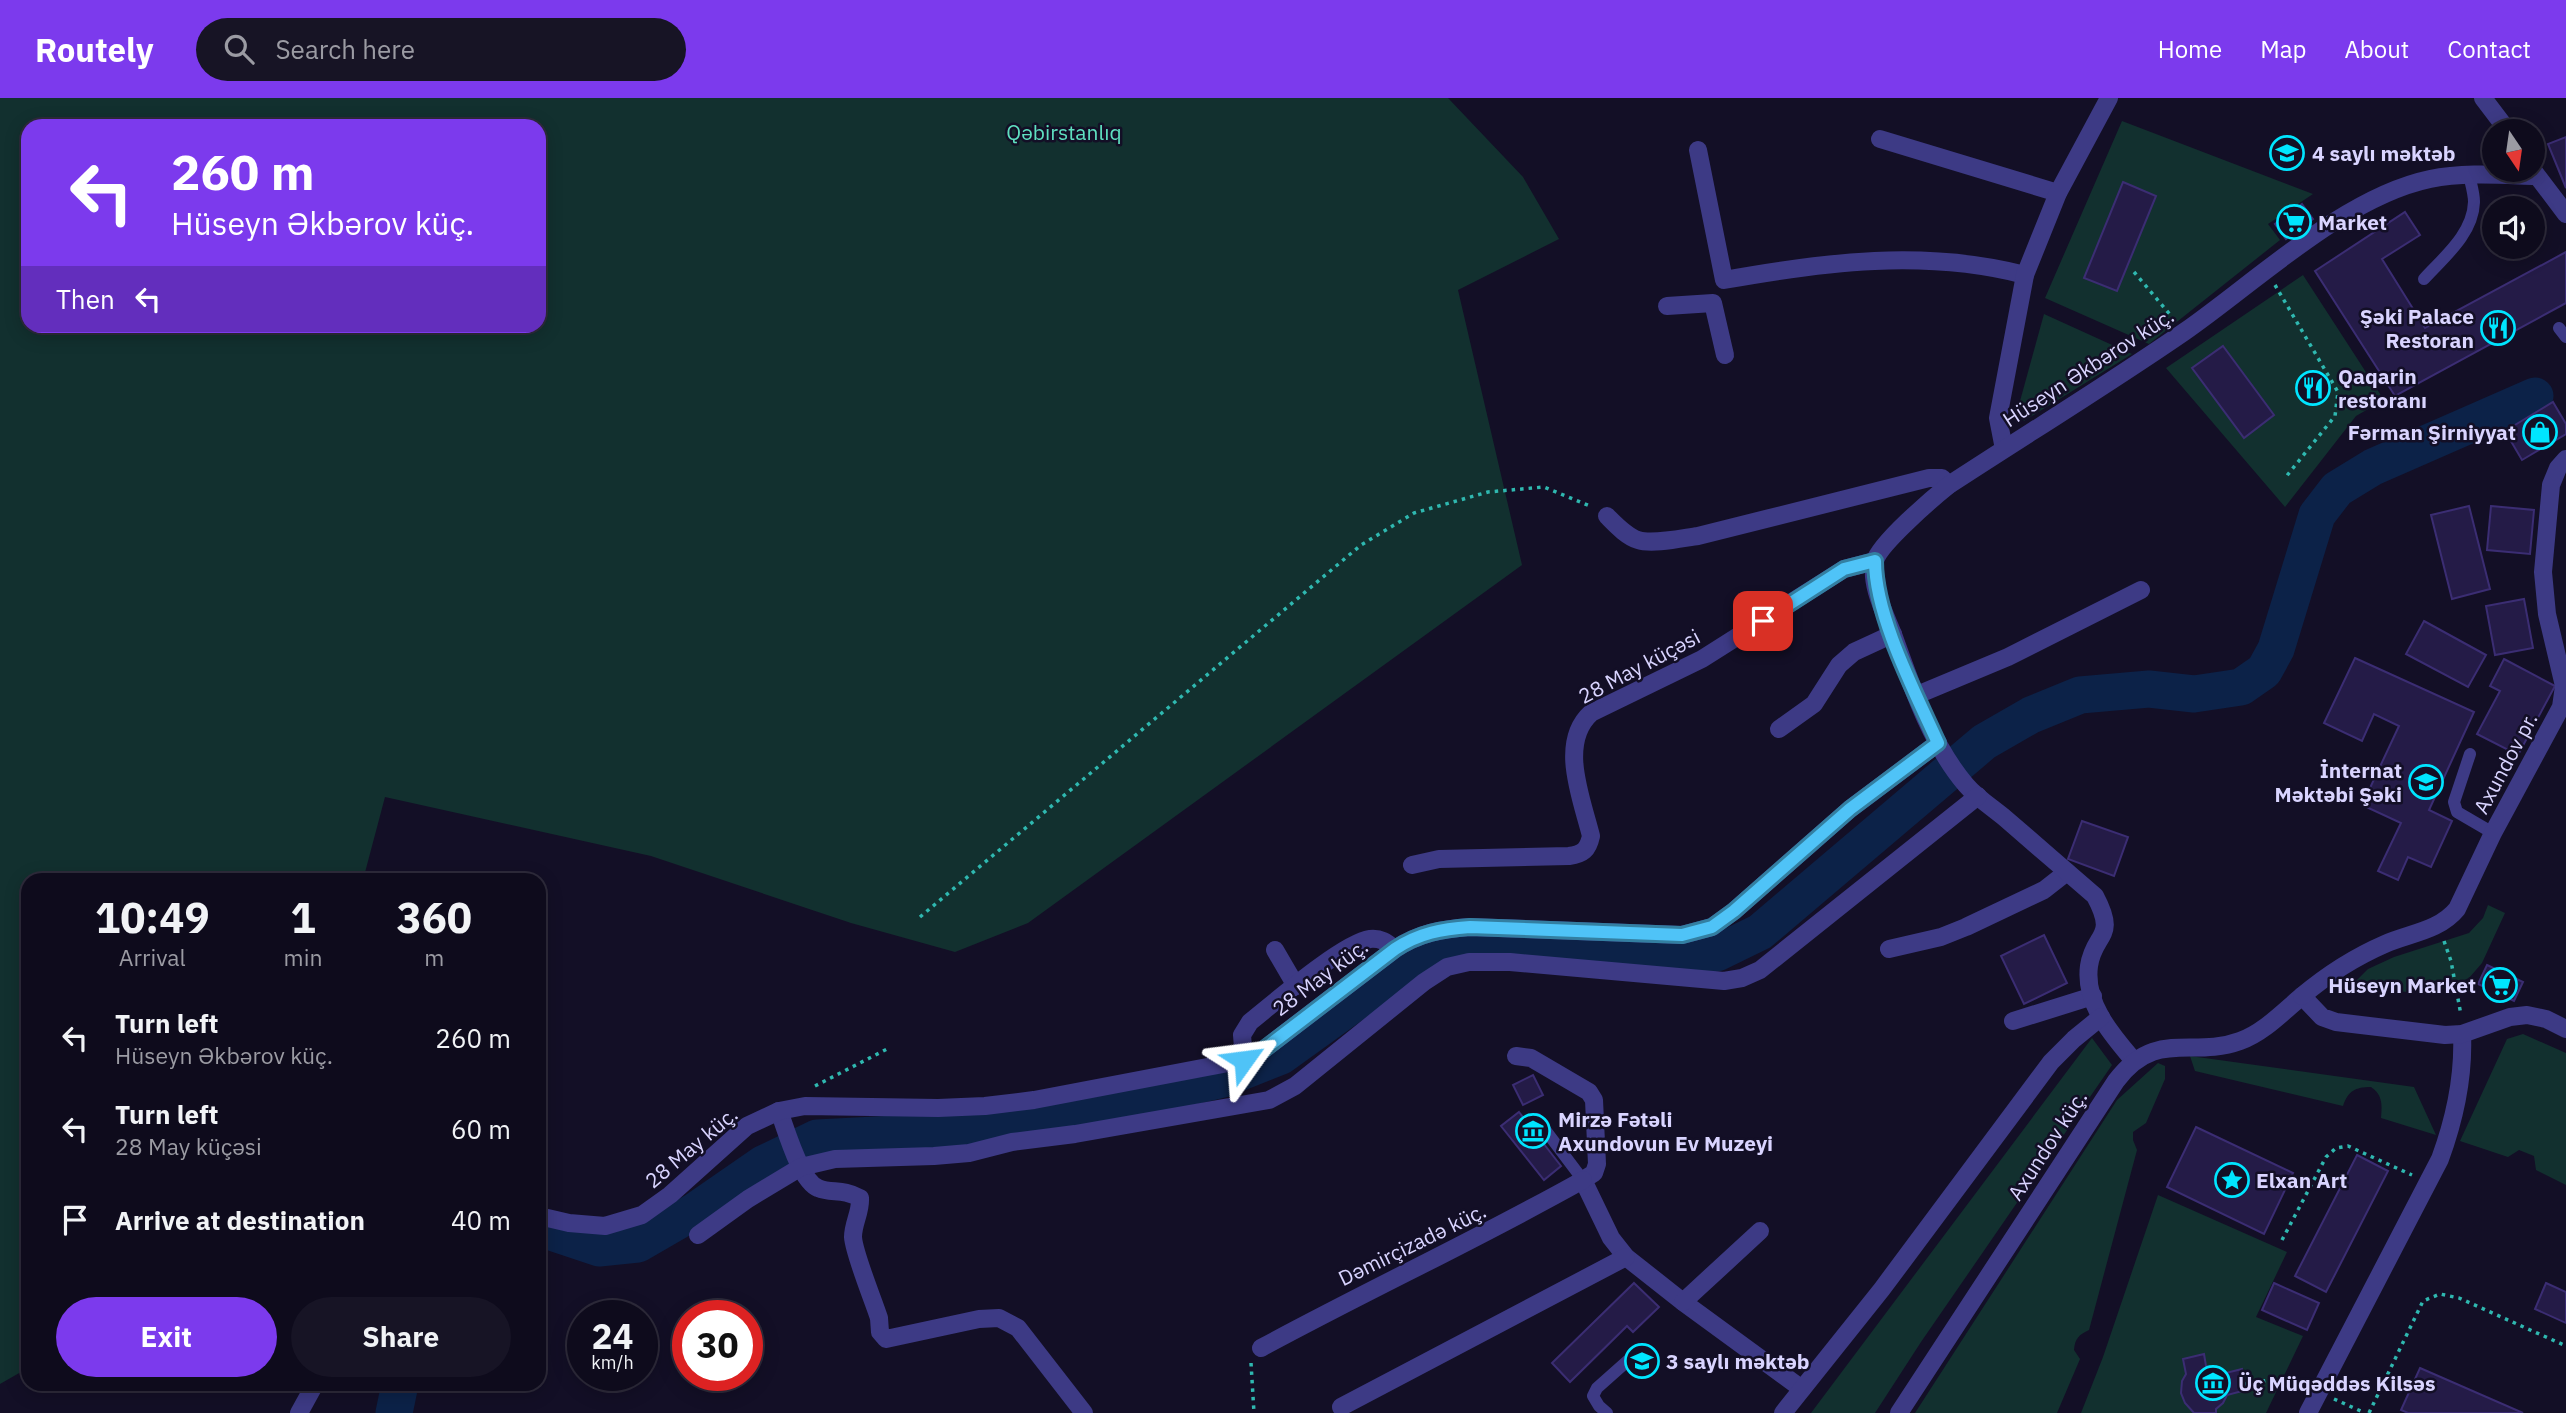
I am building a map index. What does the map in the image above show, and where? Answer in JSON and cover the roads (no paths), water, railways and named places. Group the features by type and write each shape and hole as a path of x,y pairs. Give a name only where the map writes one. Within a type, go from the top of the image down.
{"street":[{"path":"2004,449 1998,418 2025,275 2058,193 2109,98"},
{"path":"2483,98 2499,119"},
{"path":"1880,139 2058,193"},
{"path":"1698,150 1724,280 1713,303 1725,355"},
{"name":"Hüseyn Əkbərov küç.","path":"1875,561 1881,550 1929,501 1949,485 2185,332 2362,205 2430,179 2482,174"},
{"path":"2542,182 2566,214"},
{"path":"1724,280 1837,262 1895,259 1987,265 2025,275"},
{"path":"1667,306 1713,303"},
{"name":"Axundov pr.","path":"2302,996 2357,957 2384,944 2438,926 2457,909 2493,834 2561,707 2565,686 2547,614 2543,572 2551,485 2558,468 2566,459"},
{"path":"1607,516 1626,534 1639,541 1663,541 1698,536 1929,478 1942,478 1949,485"},
{"path":"1875,561 1879,595 1917,695 1942,750 1973,790 2095,896 2105,924 2103,936 2089,965 2093,996 2101,1017 2134,1061"},
{"name":"28 May küçəsi","path":"1412,864 1439,859 1581,854 1589,846 1591,836 1575,772 1575,743 1581,722 1591,713 1702,659 1844,569 1875,561"},
{"path":"1917,695 2008,657 2141,590"},
{"path":"1779,729 1814,704 1839,665 1854,652 1893,634"},
{"name":"28 May küç.","path":"546,1218 569,1223 606,1226 642,1215 670,1195 747,1126 779,1111 806,1106 985,1106 1034,1100 1244,1060 1263,1050 1409,939 1437,930 1470,927 1682,935 1712,927 1734,911 1850,809 1942,750"},
{"path":"698,1235 799,1163 969,1153 1012,1142 1074,1134 1269,1100 1295,1086 1424,982 1447,967 1469,962 1510,962 1724,981 1742,978 1760,970 1973,790"},
{"path":"1889,949 1941,937 1966,927 2044,890 2067,872"},
{"path":"1244,1060 1242,1035 1250,1022 1345,949 1369,939 1383,940 1395,949"},
{"path":"1275,950 1296,986"},
{"path":"2013,1021 2093,996"},
{"path":"2302,996 2322,1017 2336,1022 2445,1035 2462,1034 2510,1017 2527,1014 2566,1029"},
{"name":"Axundov küç.","path":"1899,1413 2116,1081 2134,1061 2154,1051 2221,1046 2240,1041 2256,1033 2302,996"},
{"name":"Axundov küç.","path":"1783,1413 1882,1289 2051,1062 2101,1017"},
{"path":"2308,1413 2440,1159 2454,1118 2462,1072 2462,1034"},
{"path":"1516,1056 1531,1058 1583,1086 1594,1100 1597,1164 1594,1173 1583,1180 1611,1238 1626,1257 1682,1302 1802,1390"},
{"path":"779,1111 799,1163 818,1188 847,1191 860,1198 861,1209 853,1238 879,1318 880,1332 886,1339 979,1319 999,1318 1018,1328 1084,1413"},
{"name":"Dəmirçizadə küç.","path":"1261,1348 1355,1297 1527,1212 1583,1180"},
{"path":"1682,1302 1760,1231"},
{"path":"1341,1407 1626,1257"},
{"path":"299,1413 311,1391"}],"lane":[{"path":"2424,279 2457,243 2471,221 2474,201 2469,175"},
{"path":"2470,754 2454,802 2456,812 2493,834"},
{"path":"1537,1119 1583,1180"},
{"path":"1607,1413 1599,1406 1594,1396 1597,1388 1633,1356"}],"waterway":[{"path":"546,1230 599,1248 638,1244 695,1211 763,1164 817,1138 933,1132 1029,1121 1223,1079 1281,1056 1363,997 1433,953 1496,943 1687,957 1717,953 1760,932 1984,742 2031,715 2080,695 2149,689 2194,694 2241,687 2264,671 2276,649 2317,515 2337,489 2373,467 2535,396"},
{"path":"394,1413 399,1391"}],"place":[{"name":"4 saylı məktəb","path":"2287,153"},
{"name":"Market","path":"2294,222"},
{"name":"Şəki Palace Restoran","path":"2498,328"},
{"name":"Qaqarin restoranı","path":"2313,388"},
{"name":"Fərman Şirniyyat","path":"2540,432"},
{"name":"İnternat Məktəbi Şəki","path":"2426,782"},
{"name":"Hüseyn Market","path":"2500,985"},
{"name":"Mirzə Fətəli Axundovun Ev Muzeyi","path":"1533,1131"},
{"name":"Elxan Art","path":"2232,1180"},
{"name":"3 saylı məktəb","path":"1642,1361"},
{"name":"Üç Müqəddəs Kilsəs","path":"2213,1383"}],"park label":[{"name":"Qəbirstanlıq","path":"1064,132"}]}
